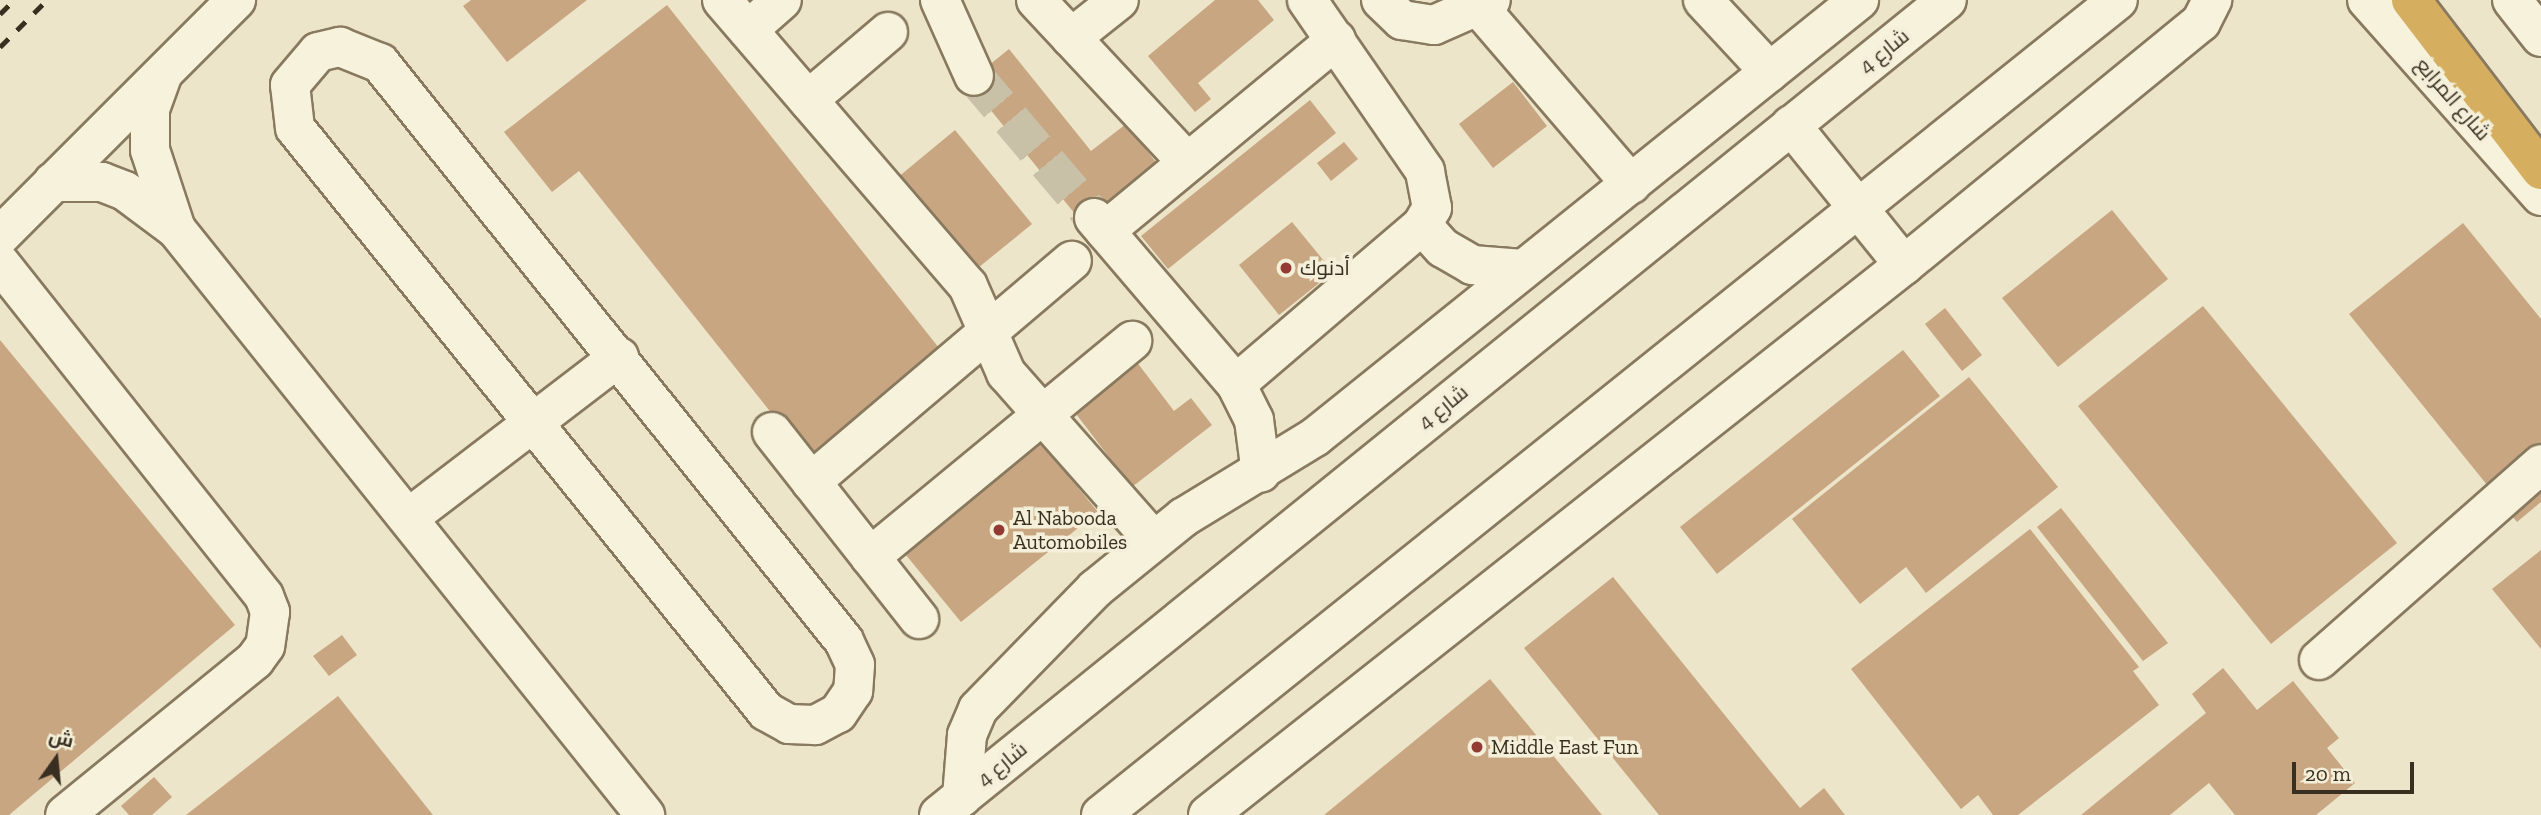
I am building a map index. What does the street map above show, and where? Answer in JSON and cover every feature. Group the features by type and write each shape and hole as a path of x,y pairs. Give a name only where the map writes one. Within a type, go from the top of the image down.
{"highway":[{"path":"2411,0 2541,170"}],"street":[{"path":"0,236 236,0"},
{"path":"722,0 968,286 990,329 1006,373 1153,540"},
{"path":"748,30 782,0"},
{"path":"940,0 974,76"},
{"path":"1036,0 1187,162"},
{"path":"1071,38 1119,0"},
{"path":"1236,384 1422,225 1432,208 1425,171 1307,0"},
{"path":"1381,0 1418,25 1485,3 1630,184"},
{"path":"1703,0 1770,72"},
{"path":"951,806 967,736 978,709 1095,589 1153,540 1315,437 1859,0"},
{"name":"شارع 4","path":"951,806 1947,0"},
{"path":"1101,815 1860,211 2118,0"},
{"path":"1208,815 1904,265 2201,22 2212,0"},
{"name":"شارع المرابع","path":"2367,0 2541,195"},
{"path":"2512,0 2541,37"},
{"path":"808,100 888,32"},
{"path":"1261,473 1254,420 1236,384 1100,225 1187,162 1336,40"},
{"path":"340,47 380,63 619,357 844,641 854,678 838,713 815,725 789,724 766,711 536,421 295,128 290,85 300,65 340,47"},
{"path":"163,75 150,109 150,150 176,229"},
{"path":"1791,125 1904,265"},
{"path":"53,182 102,183 125,191 176,229 411,516 647,814"},
{"path":"1422,225 1443,248 1472,265 1523,269"},
{"path":"811,482 1072,261"},
{"path":"0,262 264,596 270,612 268,638 255,660 65,815"},
{"path":"870,557 1132,341"},
{"path":"411,516 619,357"},
{"path":"772,432 919,619"},
{"path":"2319,660 2541,464"}],"building":[{"path":"471,0 587,0 507,62 463,6"},
{"path":"1215,0 1258,0 1274,20 1198,83 1211,99 1195,112 1148,56"},
{"path":"667,5 943,353 808,459 579,171 552,192 504,132"},
{"path":"1009,49 1091,151 1126,124 1159,166 1084,225 968,82"},
{"path":"1513,82 1547,126 1493,168 1459,124"},
{"path":"1310,100 1336,133 1168,269 1141,236"},
{"path":"955,130 1032,224 973,272 897,178"},
{"path":"1344,142 1358,159 1331,181 1317,163"},
{"path":"2112,210 2168,279 2058,367 2002,298"},
{"name":"أدنوك","path":"1292,222 1333,272 1279,315 1239,265"},
{"path":"2463,223 2541,319 2541,502 2517,522 2349,314"},
{"path":"2203,306 2397,543 2271,644 2078,406"},
{"path":"1945,308 1982,355 1962,371 1925,324"},
{"path":"0,340 235,625 9,815 0,815"},
{"path":"1903,350 1940,396 1717,574 1680,527"},
{"path":"1136,361 1174,411 1191,398 1212,425 1132,487 1073,410"},
{"path":"1969,377 2058,487 1926,593 1906,567 1860,604 1792,519"},
{"name":"Al Nabooda Automobiles","path":"1037,438 1098,512 961,622 901,549"},
{"path":"2061,508 2168,643 2143,661 2037,527"},
{"path":"2030,529 2139,667 2133,671 2159,705 2018,815 1993,815 1978,795 1961,809 1851,669"},
{"path":"2541,550 2541,649 2492,589"},
{"path":"1613,577 1800,808 1824,788 1845,815 1659,815 1524,648"},
{"path":"342,635 357,655 329,676 313,656"},
{"path":"2223,668 2257,710 2293,681 2339,738 2327,748 2355,783 2316,815 2235,815 2209,783 2170,815 2081,815 2206,713 2192,694"},
{"name":"Middle East Fun","path":"1490,679 1602,815 1324,815"},
{"path":"338,696 433,815 186,815"},
{"path":"154,777 172,797 152,815 129,815 121,806"}],"tunnel":[{"path":"974,76 1094,218"}],"railway":[{"path":"0,14 14,0"},
{"path":"0,47 47,0"}],"place":[{"name":"أدنوك","path":"1286,268"},
{"name":"Al Nabooda Automobiles","path":"999,530"},
{"name":"Middle East Fun","path":"1477,747"}]}
